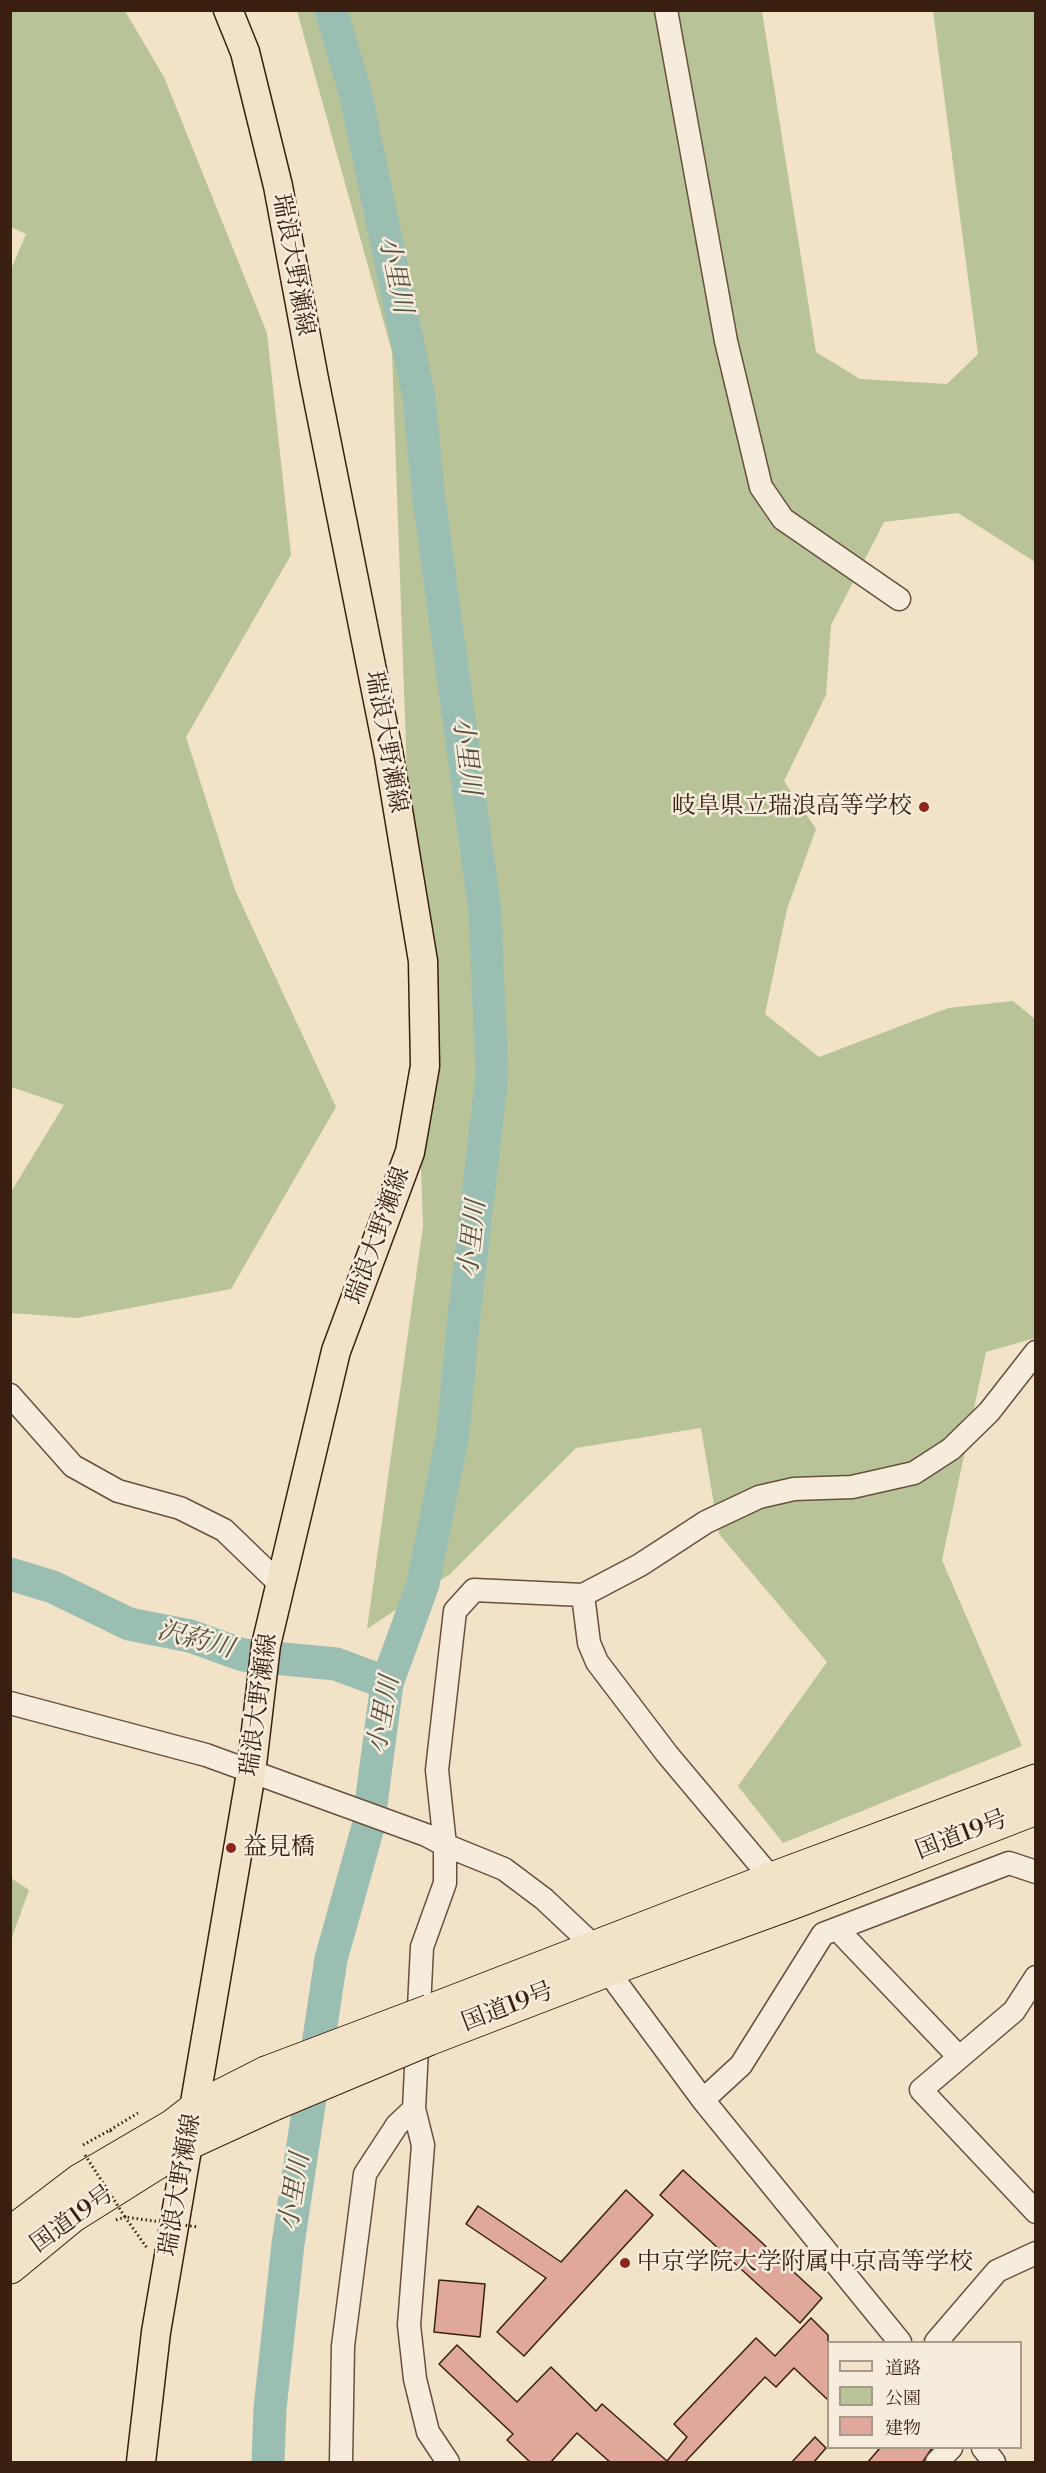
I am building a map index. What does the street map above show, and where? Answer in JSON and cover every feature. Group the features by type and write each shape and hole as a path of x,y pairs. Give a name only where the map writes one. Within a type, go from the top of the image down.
{"highway":[{"name":"国道19号","path":"10,2234 81,2180 172,2126 195,2109 269,2089 601,1959 772,1879 1035,1781"},
{"name":"国道19号","path":"601,1959 799,1900 1035,1808"},
{"name":"国道19号","path":"10,2267 72,2216 269,2089"}],"main road":[{"name":"瑞浪大野瀬線","path":"141,2463 156,2332 251,1773 266,1645 336,1351 410,1152 425,1066 423,961 389,756 278,186 245,52 228,10"}],"street":[{"path":"666,10 726,341 761,487 783,519 899,599"},
{"path":"448,2463 428,2432 415,2379 409,2325 423,2145 414,2109 422,1947 445,1883 435,1840 437,1770 455,1611 474,1590 583,1595 640,1565 706,1522 759,1497 794,1489 852,1487 914,1473 951,1449 989,1412 1035,1352"},
{"path":"10,1395 73,1466 118,1491 180,1508 224,1530 279,1583"},
{"path":"583,1595 589,1643 597,1662 667,1754 772,1879"},
{"path":"10,1703 206,1755 251,1773 314,1793 504,1869 544,1899 601,1959 703,2100 898,2341"},
{"path":"703,2100 741,2065 823,1934 1009,1863 1035,1872"},
{"path":"837,1929 959,2057"},
{"path":"1035,1977 1014,2011 921,2090 1035,2212"},
{"path":"340,2463 343,2346 365,2175 397,2125 414,2109"},
{"path":"938,2341 997,2271 1035,2253"},
{"path":"938,2463 950,2449"},
{"path":"984,2449 994,2463"}],"path":[{"path":"110,2130 138,2113"},
{"path":"85,2155 149,2251"},
{"path":"125,2217 198,2227"}],"green space":[{"path":"11,10 125,11 164,77 267,333 291,555 186,737 235,890 336,1107 231,1289 77,1318 11,1313 11,1192 64,1105 11,1087 10,272 26,234 11,227"},
{"path":"297,11 762,11 816,352 860,379 947,384 978,354 933,11 1035,11 1035,562 958,513 884,522 831,625 826,695 784,781 816,829 787,909 765,1014 819,1057 948,1008 1013,1001 1035,1019 1035,1338 986,1352 942,1560 1022,1746 783,1843 738,1786 827,1662 719,1534 701,1428 576,1448 450,1574 367,1629 423,1226 392,352"},
{"path":"11,1878 29,1890 11,1940"}],"building":[{"path":"683,2170 822,2298 800,2323 660,2195"},
{"path":"626,2190 653,2215 524,2356 497,2332 546,2278 466,2224 478,2206 561,2262"},
{"path":"439,2280 485,2284 480,2337 434,2332"},
{"path":"811,2318 828,2335 827,2399 794,2368 776,2387 765,2377 684,2463 611,2463 577,2433 550,2463 531,2463 507,2440 513,2434 439,2364 457,2345 517,2402 551,2367 596,2411 602,2404 667,2461 687,2437 674,2424 756,2338 775,2356"},
{"path":"815,2437 826,2448 813,2463 791,2463"},
{"path":"879,2449 931,2449 922,2463 867,2463"}],"waterway":[{"name":"小里川","path":"268,2462 270,2408 288,2244 331,1959 368,1827 387,1683 423,1584 453,1433 492,1075 485,912 428,491 419,397 356,96 331,10"},
{"name":"沢葯川","path":"10,1574 53,1587 129,1624 190,1636 243,1655 336,1664 387,1683"}],"place":[{"name":"岐阜県立瑞浪高等学校","path":"924,807"},
{"name":"益見橋","path":"231,1848"},
{"name":"中京学院大学附属中京高等学校","path":"625,2263"}]}
